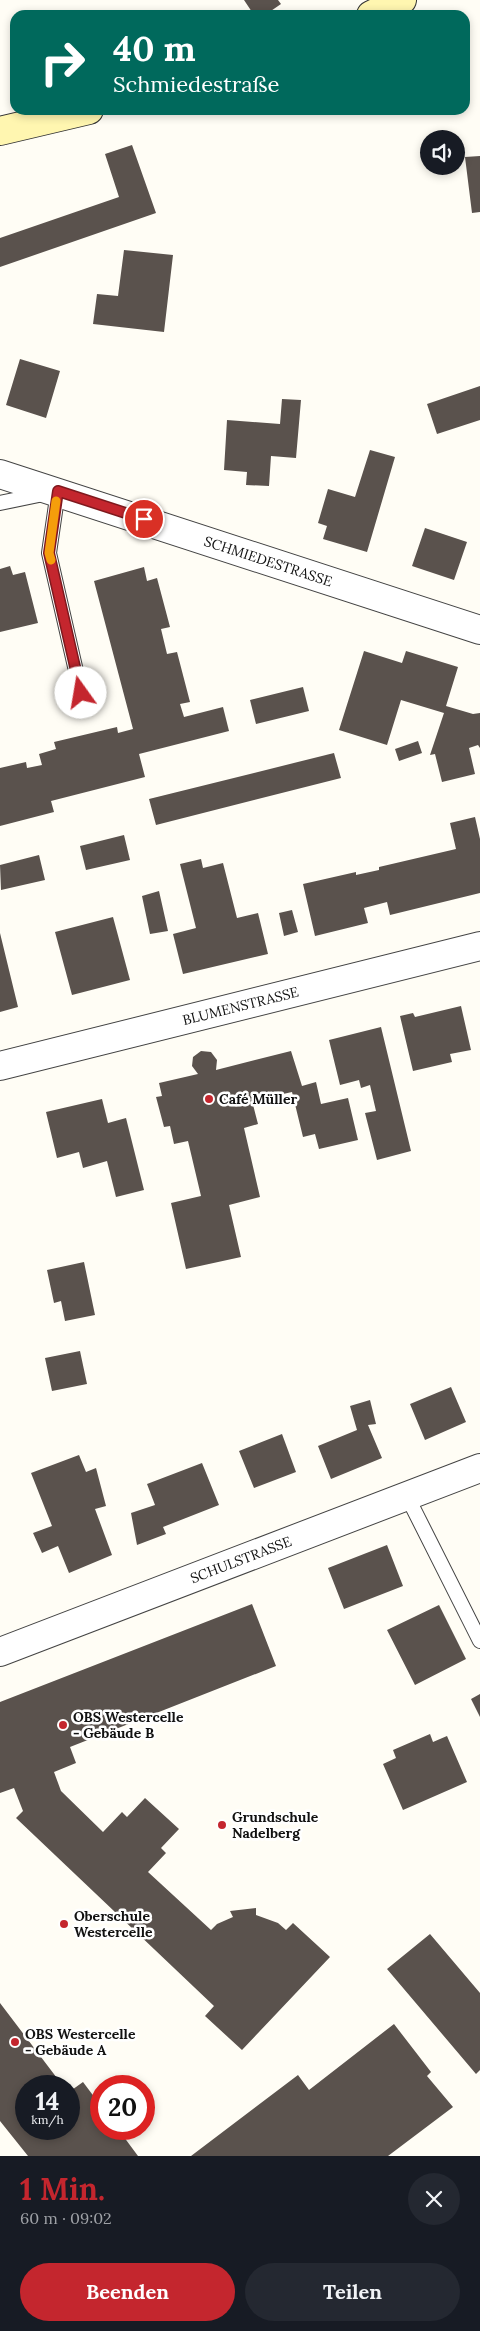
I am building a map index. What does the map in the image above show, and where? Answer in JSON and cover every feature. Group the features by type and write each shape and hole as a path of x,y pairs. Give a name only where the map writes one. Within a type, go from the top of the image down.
{"main road":[{"path":"382,10 402,0"},
{"path":"0,131 68,115"}],"street":[{"name":"SCHMIEDESTRASSE","path":"0,474 58,491 480,630"},
{"name":"BLUMENSTRASSE","path":"0,1066 480,946"},
{"name":"SCHULSTRASSE","path":"0,1652 480,1468"}],"lane":[{"name":"SCHMIEDESTRASSE","path":"0,503 58,491"},
{"path":"58,491 49,553 81,693"},
{"path":"407,1496 480,1641"}],"building":[{"path":"244,0 278,0 281,4 272,10 251,10"},
{"path":"132,145 156,213 0,267 0,238 119,197 105,154"},
{"path":"480,156 480,212 472,213 465,157"},
{"path":"124,250 173,255 164,332 93,324 97,294 118,296"},
{"path":"20,359 60,371 46,418 6,405"},
{"path":"480,386 480,420 437,434 427,404"},
{"path":"282,399 301,400 296,458 271,456 269,486 246,485 247,472 224,470 227,420 280,424"},
{"path":"370,450 395,457 367,552 323,539 327,526 318,523 328,489 355,497"},
{"path":"425,528 467,542 454,580 412,566"},
{"path":"10,566 13,575 25,572 38,623 0,632 0,569"},
{"path":"144,567 147,581 157,578 170,627 161,629 167,654 177,652 190,702 180,704 184,717 223,707 229,731 139,754 145,777 51,801 54,812 0,826 0,768 26,762 27,768 42,765 39,754 56,749 54,742 117,727 118,733 133,729 94,581"},
{"path":"364,651 402,663 406,651 458,667 446,706 473,714 480,713 480,748 478,745 469,748 475,774 442,782 435,754 430,755 444,713 401,700 387,745 339,730"},
{"path":"303,687 309,711 256,724 250,700"},
{"path":"418,741 422,753 399,761 395,749"},
{"path":"334,753 341,778 156,825 149,799"},
{"path":"475,817 480,839 480,893 390,915 387,902 364,908 368,923 315,936 303,884 356,872 356,875 379,870 379,867 456,849 450,823"},
{"path":"124,835 130,860 86,870 80,846"},
{"path":"39,855 45,880 1,890 0,865"},
{"path":"201,859 203,868 223,863 237,918 258,913 268,954 183,974 173,934 196,928 180,864"},
{"path":"159,891 168,931 150,934 142,896"},
{"path":"292,910 298,932 284,936 279,913"},
{"path":"113,917 130,980 72,995 55,932"},
{"path":"0,933 18,1007 0,1012"},
{"path":"461,1006 471,1050 450,1054 452,1062 413,1071 400,1016 413,1013 415,1017"},
{"path":"381,1027 411,1151 377,1160 365,1113 376,1111 370,1085 361,1088 359,1080 340,1085 329,1040"},
{"path":"201,1051 211,1052 217,1060 216,1070 291,1051 302,1086 316,1082 321,1104 348,1098 358,1140 319,1149 315,1134 303,1137 292,1092 252,1101 258,1124 244,1128 260,1197 229,1205 241,1257 186,1269 171,1203 201,1196 188,1141 174,1144 170,1126 164,1127 156,1097 162,1096 159,1083 198,1074 192,1066 193,1057"},
{"path":"102,1099 108,1123 126,1118 144,1190 116,1197 107,1161 83,1168 79,1152 57,1158 46,1112"},
{"path":"84,1262 95,1315 65,1321 61,1301 54,1303 47,1270"},
{"path":"80,1351 87,1384 52,1391 45,1358"},
{"path":"451,1387 466,1422 425,1440 410,1404"},
{"path":"370,1400 376,1424 368,1425 382,1458 331,1479 318,1446 357,1430 350,1406"},
{"path":"282,1434 296,1472 254,1488 239,1451"},
{"path":"79,1455 86,1472 96,1468 106,1506 95,1509 112,1555 69,1573 58,1546 42,1553 33,1533 52,1526 31,1473"},
{"path":"202,1463 219,1505 163,1527 166,1534 137,1545 131,1513 155,1505 147,1484"},
{"path":"387,1545 403,1586 344,1609 328,1568"},
{"path":"252,1604 276,1666 70,1747 76,1763 54,1772 61,1791 103,1832 122,1812 127,1817 145,1798 179,1829 161,1848 166,1853 148,1872 211,1930 217,1924 233,1917 230,1911 256,1908 256,1915 278,1923 286,1930 293,1923 330,1957 242,2050 205,2016 214,2006 16,1818 23,1811 14,1788 0,1793 0,1702"},
{"path":"439,1605 466,1659 415,1685 387,1630"},
{"path":"480,1694 480,1717 471,1699"},
{"path":"430,1734 433,1742 447,1736 467,1782 403,1810 383,1764 396,1758 393,1750"},
{"path":"430,1934 480,1993 480,2070 476,2074 387,1969"},
{"name":"OBS Westercelle - Gebäude A","path":"0,2003 55,2075 15,2075 15,2140 0,2121"},
{"path":"394,2024 431,2072 427,2076 453,2107 388,2156 191,2156 298,2075 309,2090"},
{"name":"OBS Westercelle - Gebäude A","path":"83,2082 90,2091 90,2140 126,2140 138,2156 28,2156 15,2140 80,2140 80,2084"}],"slow traffic":[{"path":"51,560 49,553 56,501"}],"place":[{"name":"Café Müller","path":"209,1099"},
{"name":"OBS Westercelle - Gebäude B","path":"63,1725"},
{"name":"Grundschule Nadelberg","path":"222,1825"},
{"name":"Oberschule Westercelle","path":"64,1924"},
{"name":"OBS Westercelle - Gebäude A","path":"15,2042"}],"route":[{"path":"81,693 49,553 58,491 144,519"}]}
